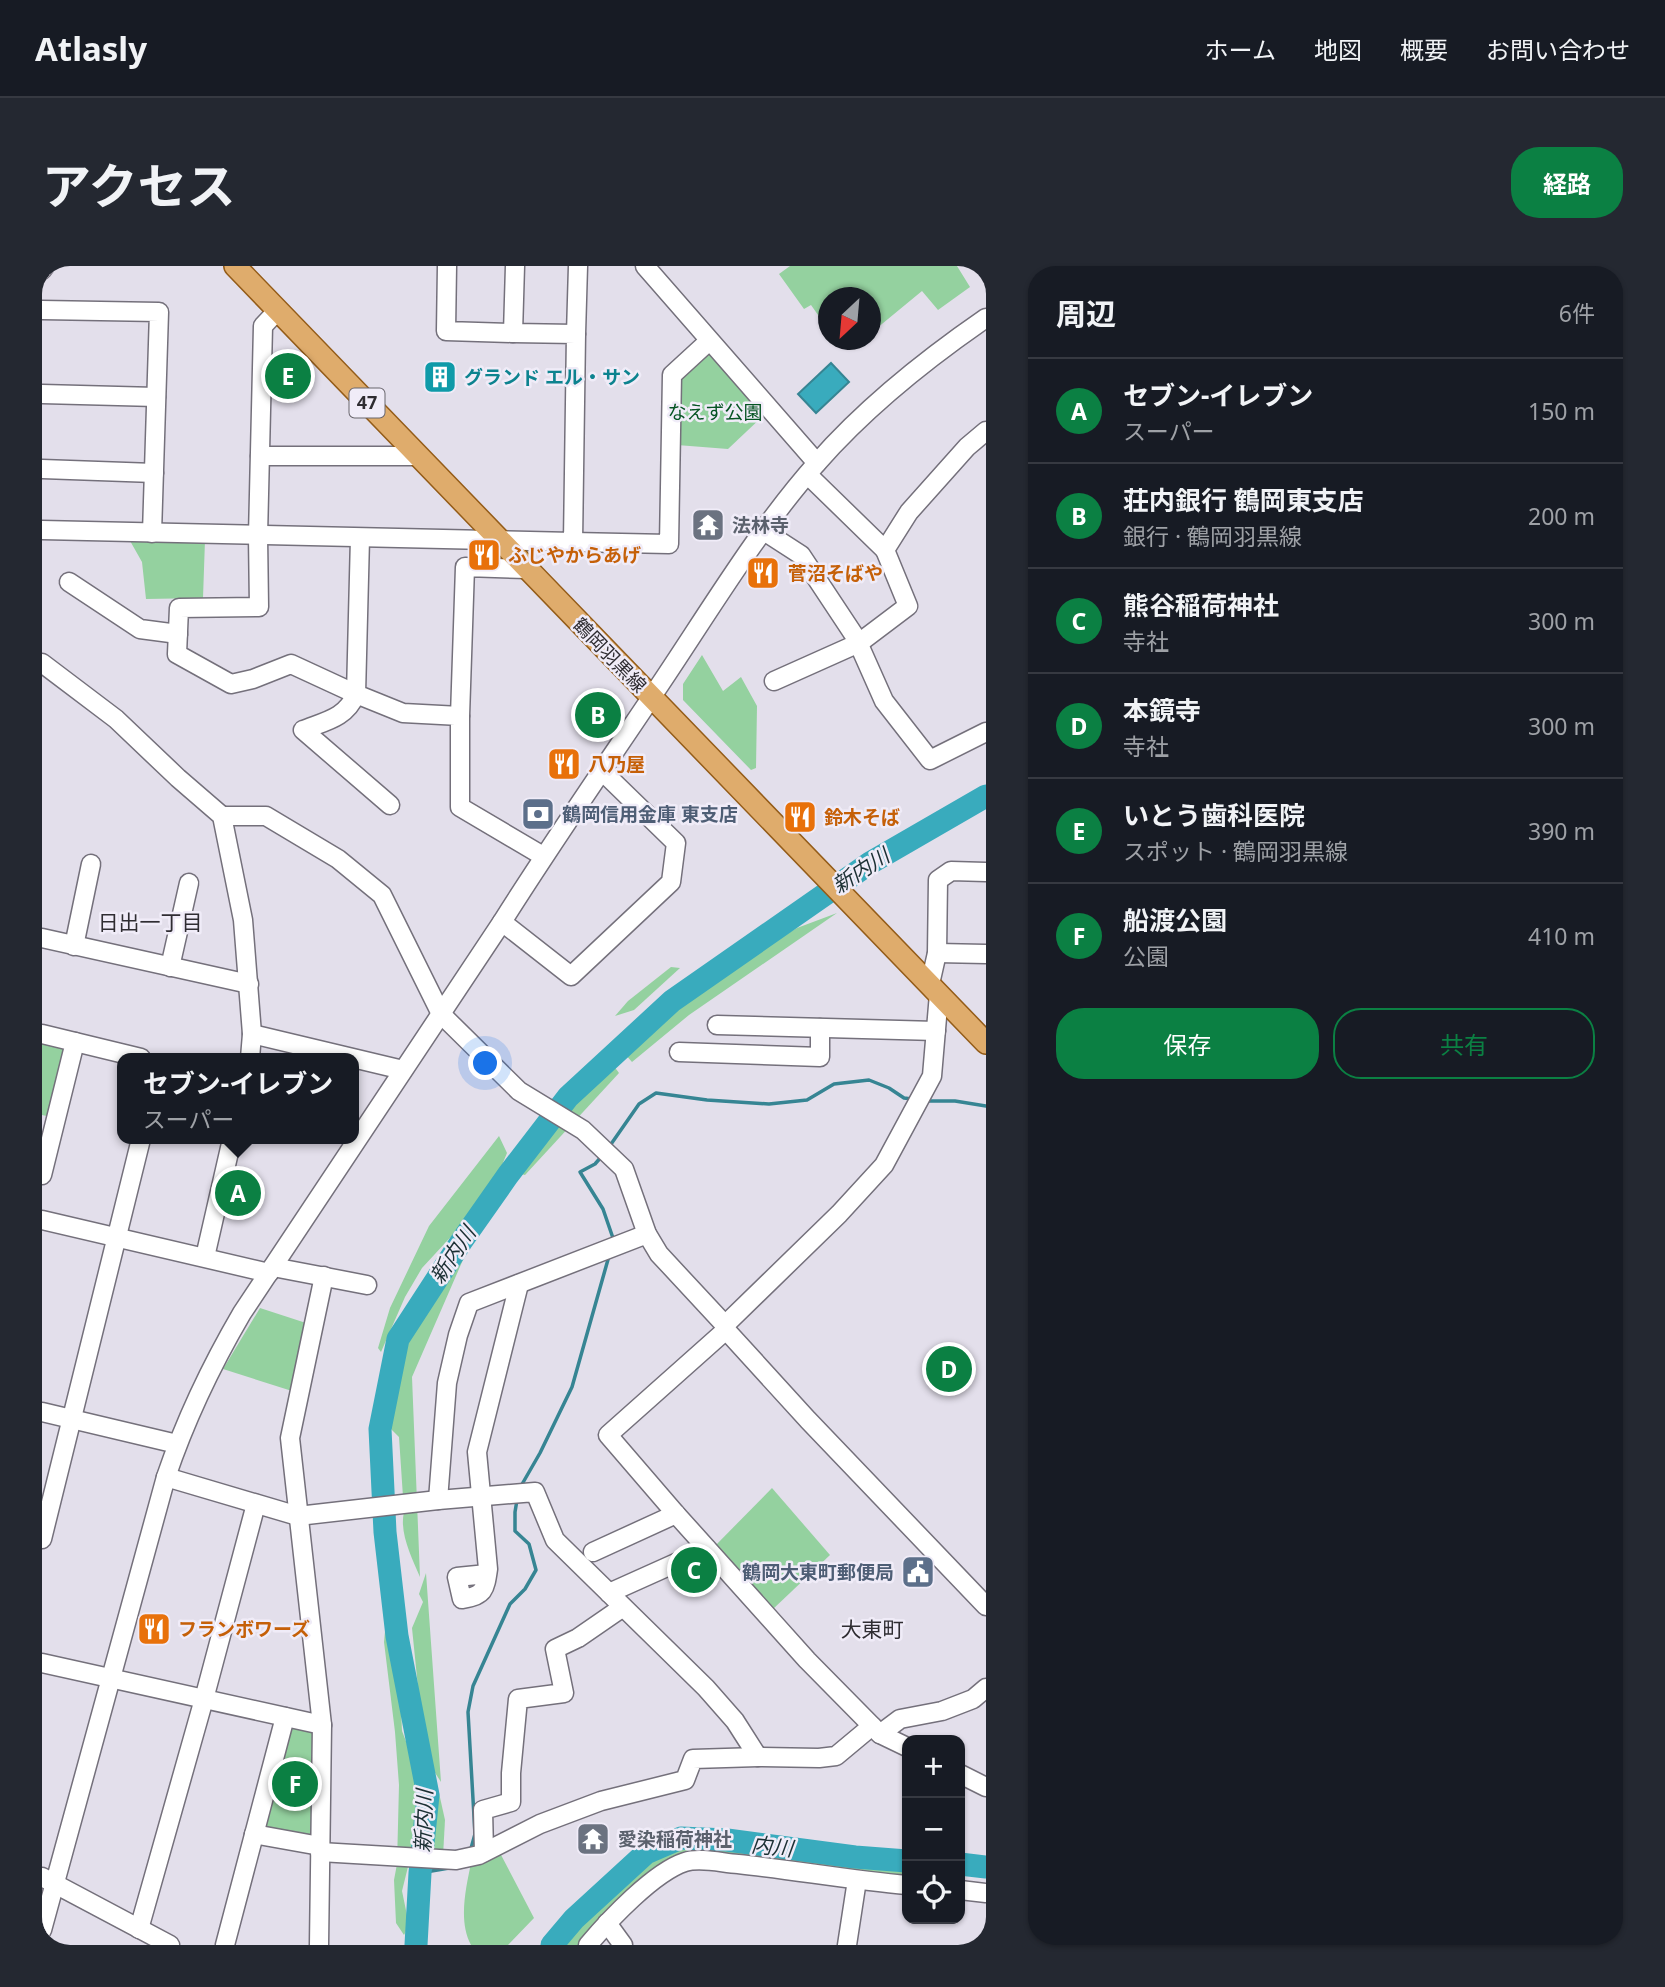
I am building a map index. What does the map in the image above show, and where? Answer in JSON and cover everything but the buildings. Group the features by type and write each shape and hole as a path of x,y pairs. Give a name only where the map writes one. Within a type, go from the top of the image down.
{"main road":[{"name":"鶴岡羽黒線","path":"235,266 986,1043"}],"street":[{"path":"447,266 446,331 576,334"},
{"path":"513,332 514,266"},
{"path":"573,542 578,266"},
{"path":"645,266 812,469 885,550 908,606 859,643 775,681"},
{"path":"42,310 159,312 152,533"},
{"path":"278,310 263,326 259,607 179,608 177,654 231,684 253,679 291,664 403,713 460,716"},
{"path":"359,1138 543,856 764,531 812,469 889,392 986,318"},
{"path":"42,530 669,544 672,375 709,341"},
{"path":"42,394 156,397"},
{"path":"885,550 909,512 967,447 986,431"},
{"path":"260,456 418,456"},
{"path":"42,469 154,473"},
{"path":"764,531 802,555 859,643 884,701 930,760 986,732"},
{"path":"360,538 356,694 350,708 332,719 303,730 390,805"},
{"path":"527,569 465,567 460,807 543,856"},
{"path":"69,582 140,629 178,634"},
{"path":"42,663 116,719 222,816 243,920 252,1034 250,1053"},
{"path":"502,922 571,976 671,882 676,843 602,771"},
{"path":"222,816 266,816 338,859 382,895 441,1014 519,1091 583,1130 624,1169 647,1234 659,1254 808,1420 986,1606"},
{"path":"74,946 91,864"},
{"path":"902,1744 876,1730 807,1660 608,1435 725,1327 884,1166 932,1076 936,1031 934,989 938,880 951,871 986,872"},
{"path":"170,967 189,883"},
{"path":"42,939 249,984"},
{"path":"937,953 986,954"},
{"path":"717,1025 936,1031"},
{"path":"680,1052 820,1057 821,1028"},
{"path":"42,1034 120,1053"},
{"path":"252,1034 332,1053"},
{"path":"42,1175 49,1122 75,1042"},
{"path":"359,1059 404,1070"},
{"path":"42,1539 140,1144"},
{"path":"205,1257 231,1144"},
{"path":"42,1930 48,1881 111,1678 177,1444 215,1359 355,1144"},
{"path":"42,1220 271,1270 367,1284"},
{"path":"433,1501 447,1383 458,1335 469,1303 647,1234"},
{"path":"319,1945 322,1725 290,1438 324,1276"},
{"path":"487,1574 477,1452 519,1283"},
{"path":"42,1412 177,1444"},
{"path":"166,1477 298,1516 535,1492 555,1540 706,1688 735,1721 758,1756"},
{"path":"139,1929 257,1504"},
{"path":"593,1552 676,1514"},
{"path":"609,1593 707,1549"},
{"path":"484,1852 483,1810 511,1802 518,1699 564,1693 555,1649 578,1638 623,1607"},
{"path":"42,1663 322,1725"},
{"path":"254,1835 320,1849 456,1860 484,1852 540,1824 601,1801 685,1780 693,1759 836,1756 876,1730 900,1719 942,1711 973,1699 986,1688"},
{"path":"225,1945 285,1717"},
{"path":"965,1775 984,1781"},
{"path":"589,1945 607,1923 662,1873 686,1861 710,1861 902,1884"},
{"path":"847,1945 857,1880"},
{"path":"48,1881 170,1945"},
{"path":"965,1891 986,1893"},
{"path":"607,1923 623,1945"}],"green space":[{"path":"790,266 957,266 970,287 938,310 922,291 881,325 881,287 818,287 818,315 811,305 804,309 779,274"},
{"name":"なえず公園","path":"709,348 764,415 728,449 677,445 678,376"},
{"path":"129,539 205,540 203,598 146,599 142,562"},
{"path":"702,655 723,691 741,677 757,706 756,768 751,770 683,700 683,684"},
{"path":"837,913 689,1015 632,1062 624,1053 679,1001 728,968 797,928"},
{"path":"671,967 680,968 634,1010 615,1016 628,1001"},
{"path":"42,1038 68,1045 51,1117 42,1115"},
{"path":"611,1062 619,1073 525,1175 517,1173 579,1091"},
{"path":"499,1136 507,1153 497,1177 459,1228 422,1268 405,1297 381,1352 378,1348 390,1308 429,1226"},
{"path":"469,1246 412,1377 420,1577 403,1528 399,1437 388,1426 401,1344 436,1287"},
{"path":"260,1308 306,1323 292,1391 223,1369"},
{"path":"772,1488 830,1555 772,1610 713,1548"},
{"path":"426,1573 441,1782 430,1765 412,1628 423,1602 419,1594"},
{"path":"387,1610 390,1639 399,1667 402,1731 417,1770 423,1806 402,1891 409,1925 404,1935 396,1923 394,1880 397,1864 399,1785 384,1642"},
{"path":"310,1726 318,1736 316,1842 262,1832 287,1727"},
{"path":"439,1793 445,1820 443,1856 431,1854 431,1807"},
{"path":"721,1845 846,1864 902,1868 902,1877 701,1851 588,1934 578,1945 564,1945 611,1893 639,1869 667,1854"},
{"path":"500,1853 534,1918 508,1945 471,1945 464,1915 471,1863"}],"water":[{"path":"831,363 849,382 816,413 798,394"}],"waterway":[{"name":"新内川","path":"416,1945 428,1795 397,1636 385,1532 380,1429 398,1339 508,1175 568,1097 672,1001 870,863 986,796"},
{"path":"609,1147 639,1104 656,1093 769,1104 807,1100 834,1084 869,1080 904,1098 912,1099"},
{"path":"927,1101 955,1101 986,1106"},
{"path":"602,1156 595,1164 580,1172 603,1209 614,1241"},
{"path":"521,1486 572,1387 609,1256"},
{"path":"470,1852 475,1834 468,1712 473,1686 510,1604 525,1589 536,1570 529,1544 515,1531 517,1500"},
{"name":"内川","path":"552,1945 574,1919 646,1853 681,1838 727,1840 902,1861"},
{"name":"内川","path":"965,1865 986,1867"},
{"path":"420,1873 455,1867"}],"place":[{"name":"いとう歯科医院","path":"288,376"},
{"name":"グランド エル・サン","path":"440,377"},
{"name":"法林寺","path":"708,525"},
{"name":"ふじやからあげ","path":"484,555"},
{"name":"菅沼そばや","path":"763,573"},
{"name":"荘内銀行 鶴岡東支店","path":"598,715"},
{"name":"八乃屋","path":"564,764"},
{"name":"鶴岡信用金庫 東支店","path":"538,814"},
{"name":"鈴木そば","path":"800,817"},
{"name":"セブン-イレブン","path":"238,1193"},
{"name":"本鏡寺","path":"949,1369"},
{"name":"熊谷稲荷神社","path":"694,1570"},
{"name":"鶴岡大東町郵便局","path":"918,1572"},
{"name":"フランボワーズ","path":"154,1629"},
{"name":"船渡公園","path":"295,1784"},
{"name":"愛染稲荷神社","path":"593,1839"}],"district":[{"name":"日出一丁目","path":"150,923"},
{"name":"大東町","path":"872,1630"}]}
